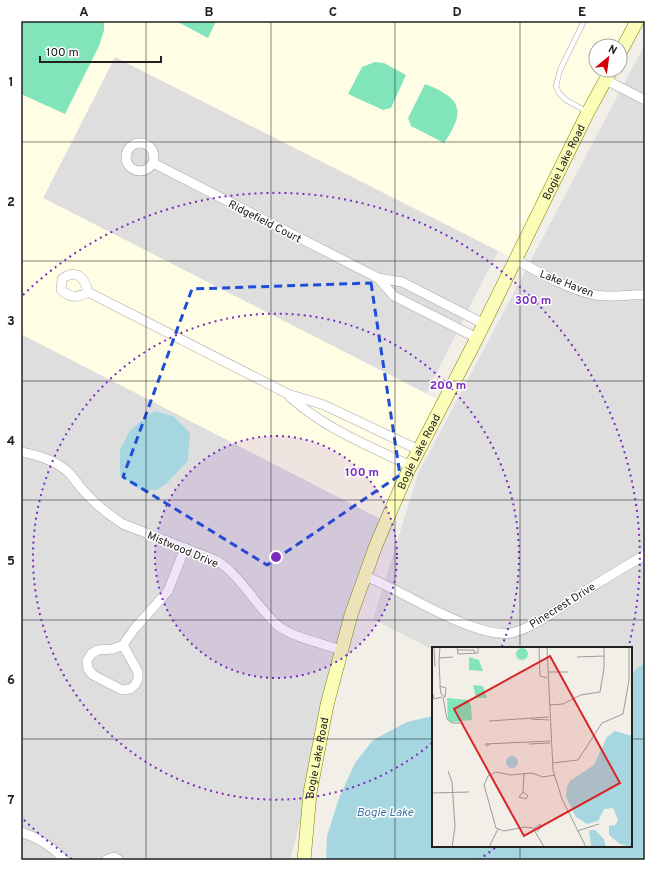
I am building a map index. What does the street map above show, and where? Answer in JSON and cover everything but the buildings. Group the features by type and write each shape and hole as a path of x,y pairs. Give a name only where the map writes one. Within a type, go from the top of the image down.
{"main road":[{"path":"628,38 637,21"},
{"name":"Bogie Lake Road","path":"304,860 310,792 327,705 351,615 387,519 411,466 484,324 588,112 607,78"}],"street":[{"path":"613,78 645,100"},
{"name":"Ridgefield Court","path":"153,163 378,278 402,282 484,324"},
{"name":"Lake Haven","path":"515,260 561,283 595,295 645,295"},
{"name":"Ridgefield Court","path":"378,278 394,296 477,338"},
{"path":"88,292 288,394 324,405 419,450"},
{"path":"288,394 316,417 411,466"},
{"path":"355,438 362,424"},
{"name":"Mistwood Drive","path":"21,452 41,456 54,462 69,472 96,505 113,518 132,528 218,561 227,568 277,625 308,639 342,650"},
{"path":"123,645 138,672 138,679 135,685 130,689 122,690 93,675 88,669 87,661 91,654 98,650 113,649 123,645 135,628 168,591 185,548"},
{"name":"Pinecrest Drive","path":"365,576 464,623 480,629 510,633 522,629 547,615 645,555"},
{"path":"21,832 46,843 64,860"},
{"path":"106,860 114,857 119,860"}],"lane":[{"path":"584,21 560,70 556,86 566,100 588,112"}],"highlighted area":[{"path":"371,283 400,475 267,565 123,477 192,289"}],"shaded area":[{"path":"21,21 629,21 620,38 588,38 588,78 600,78 511,257 115,57 43,198 439,400 379,518 21,334"},
{"path":"645,44 645,779 632,780 632,647 432,647 432,649 373,619 418,474"},
{"path":"115,57 498,251 426,394 43,198"},
{"path":"21,334 379,518 290,860 21,860"}],"green space":[{"path":"21,21 104,21 104,30 99,46 65,114 21,94"},
{"path":"176,21 216,21 208,38"},
{"path":"375,62 384,63 406,75 391,108 383,110 348,94 362,67"},
{"path":"425,84 447,95 453,100 457,107 456,122 444,143 411,126 408,118"}],"water":[{"path":"154,411 173,416 190,433 188,461 167,483 157,490 139,489 120,475 120,450 130,430"},
{"name":"Bogie Lake","path":"645,662 645,860 326,860 327,836 339,798 355,763 373,740 407,722 432,716 432,847 632,847 632,673"}]}
